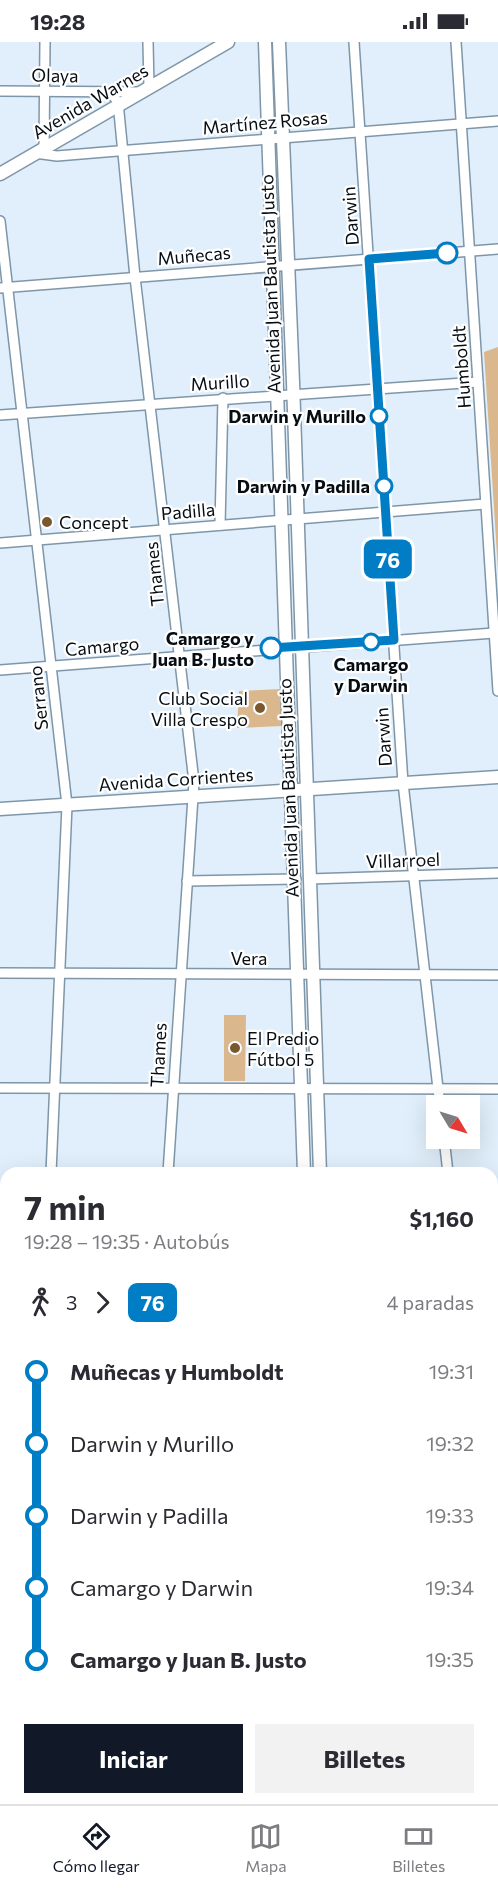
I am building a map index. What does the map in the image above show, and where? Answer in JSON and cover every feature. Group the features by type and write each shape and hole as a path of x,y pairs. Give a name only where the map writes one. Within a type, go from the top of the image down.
{"main road":[{"name":"Avenida Warnes","path":"0,174 116,111 146,90 228,42"},
{"name":"Avenida Juan Bautista Justo","path":"265,42 291,790 313,974 315,1090 320,1167"},
{"name":"Avenida Juan Bautista Justo","path":"279,42 294,393 307,789 299,974 304,1167"},
{"name":"Avenida Corrientes","path":"0,809 498,777"}],"street":[{"path":"40,151 46,92 45,42"},
{"path":"146,90 148,42"},
{"name":"Darwin","path":"354,42 403,783 439,1095"},
{"name":"Humboldt","path":"456,42 498,691"},
{"name":"Olaya","path":"0,91 146,90"},
{"path":"110,92 116,98 116,111"},
{"name":"Thames","path":"116,111 194,782 179,975 168,1167"},
{"name":"Martínez Rosas","path":"40,151 57,156 282,136 498,121"},
{"name":"Serrano","path":"0,221 5,288 23,413 67,805 51,1167"},
{"name":"Muñecas","path":"5,288 498,249"},
{"name":"Murillo","path":"0,415 377,387 478,382"},
{"path":"220,525 223,398"},
{"name":"Padilla","path":"0,543 297,521 485,504"},
{"name":"Camargo","path":"0,670 494,633"},
{"name":"Villarroel","path":"187,881 498,873"},
{"name":"Vera","path":"0,973 498,975"},
{"path":"0,1088 498,1089"},
{"path":"445,1149 447,1167"}],"shaded area":[{"path":"498,347 498,571 484,352"},
{"name":"Club Social Villa Crespo","path":"281,689 282,726 237,728 239,691"},
{"name":"El Predio Fútbol 5","path":"224,1015 246,1015 245,1081 224,1081"}],"bus line":[{"name":"76","path":"271,648 394,640 369,259 447,253"}],"place":[{"name":"Darwin y Murillo","path":"379,416"},
{"name":"Darwin y Padilla","path":"384,486"},
{"name":"Concept","path":"47,522"},
{"name":"Camargo y Darwin","path":"371,642"},
{"name":"Camargo y Juan B. Justo","path":"271,648"},
{"name":"Club Social Villa Crespo","path":"260,708"},
{"name":"El Predio Fútbol 5","path":"235,1048"}]}
